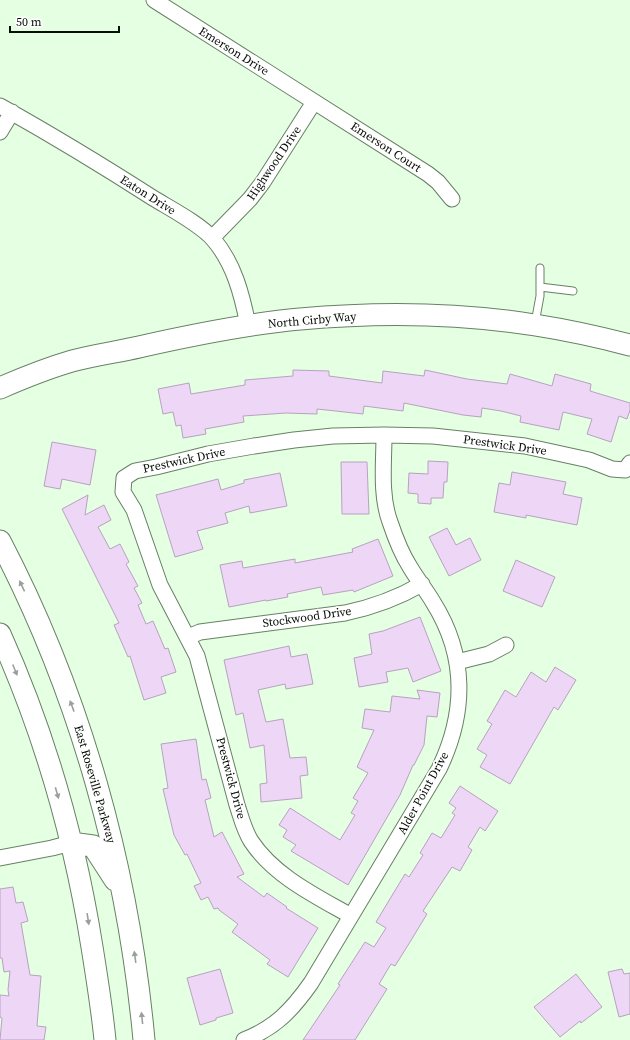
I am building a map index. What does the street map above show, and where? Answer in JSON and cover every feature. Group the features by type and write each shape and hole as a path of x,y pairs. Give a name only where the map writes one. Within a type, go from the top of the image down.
{"main road":[{"name":"North Cirby Way","path":"0,388 73,361 192,335 248,325 299,319 377,315 481,319 535,325 630,345"},
{"name":"East Roseville Parkway","path":"0,541 12,563 46,640 74,712 100,794 123,892 133,946 144,1040"},
{"path":"0,634 21,685 44,750 71,843 84,898 103,1013 105,1040"},
{"path":"71,843 93,846 123,892"}],"street":[{"name":"Emerson Drive","path":"154,0 314,102"},
{"name":"Emerson Court","path":"314,102 428,174 438,182 452,199"},
{"name":"Highwood Drive","path":"212,238 250,199 263,182 314,102"},
{"name":"Eaton Drive","path":"6,109 95,161 189,221 212,238 225,256 235,276 243,298 248,325"},
{"path":"0,132 6,109"},
{"name":"Alder Point Drive","path":"244,1040 272,1026 299,1000 439,769 447,752 456,722 459,698 457,662 453,644 446,624 409,565 389,521 385,500 384,435"},
{"name":"Prestwick Drive","path":"351,916 293,882 270,863 252,842 243,825 197,656 160,585 153,568 134,510 123,492 124,478 135,470 156,467 208,454 294,440 333,436 433,436 525,446 589,460 612,470 625,470 630,463"},
{"name":"Stockwood Drive","path":"188,637 200,632 345,613 388,602 422,584"},
{"path":"457,662 489,654 506,645"},
{"path":"0,858 71,843"}],"lane":[{"path":"535,325 540,296 540,268"},
{"path":"540,287 572,291"}],"building":[{"path":"293,370 329,371 329,376 382,383 383,371 424,376 425,370 467,379 507,384 510,374 552,386 555,374 591,384 590,391 630,403 630,410 627,419 619,416 611,442 587,434 592,419 563,412 559,430 520,422 521,416 501,411 482,408 481,417 463,415 404,403 403,411 364,406 363,414 317,409 317,414 286,413 243,416 244,422 205,429 206,434 183,438 181,425 176,426 173,412 163,414 158,389 189,383 191,394 245,385 245,380 293,376"},
{"path":"52,442 96,450 90,485 62,479 60,489 44,486"},
{"path":"428,461 448,462 447,482 444,482 443,498 431,498 431,504 418,503 418,494 408,493 409,473 428,474"},
{"path":"341,462 367,462 369,514 342,514"},
{"path":"512,472 566,482 563,494 582,498 577,525 526,515 526,518 494,512 499,483 510,485"},
{"path":"280,473 287,506 250,513 249,506 225,513 228,523 197,531 203,549 175,557 156,495 218,479 221,490 244,483 244,480"},
{"path":"88,495 85,515 104,505 111,520 98,527 110,549 120,544 129,562 126,564 138,586 134,588 142,603 138,605 146,624 153,621 165,649 168,648 176,672 161,677 166,693 144,700 130,656 128,657 114,625 119,623 62,509"},
{"path":"447,528 456,545 470,538 481,560 449,576 429,537"},
{"path":"378,539 393,576 354,592 353,590 323,595 321,587 287,594 288,597 229,607 220,565 242,561 243,568 295,559 295,563 353,552 352,549"},
{"path":"516,560 555,577 542,607 503,591"},
{"path":"420,617 441,671 413,682 408,668 386,672 388,682 359,687 354,658 372,654 369,634 383,631"},
{"path":"289,646 291,657 307,654 313,684 286,689 285,684 258,690 266,722 283,719 290,758 306,757 308,775 300,776 302,798 261,802 260,784 267,783 264,745 250,748 243,713 236,715 224,660"},
{"path":"555,667 576,680 558,710 554,707 510,784 480,767 487,755 477,749 492,724 487,721 505,690 516,697 531,672 546,682"},
{"path":"417,690 440,693 437,717 427,716 424,745 413,765 400,795 348,885 291,851 296,845 283,837 287,830 279,825 290,808 340,840 355,815 351,813 358,801 353,798 368,773 357,767 374,730 362,728 365,709 390,712 392,696 420,699"},
{"path":"196,739 202,780 206,779 211,798 205,800 214,837 222,832 244,874 237,877 264,897 267,893 287,907 286,908 318,928 288,977 267,964 270,960 232,932 238,924 218,908 214,909 208,897 201,900 194,886 201,883 187,854 185,855 174,835 163,789 168,788 161,744"},
{"path":"460,786 498,811 485,831 480,827 468,847 472,850 460,871 452,867 423,911 427,914 395,966 391,964 379,984 387,989 355,1040 303,1040 340,985 338,984 365,942 374,947 386,928 376,922 405,874 409,877 423,855 420,853 432,833 441,838 455,815 452,813 456,808 449,803"},
{"path":"13,887 16,903 23,902 28,921 21,923 30,975 41,976 37,1026 46,1027 44,1040 0,1040 2,1018 0,1017 0,995 9,996 8,990 10,971 4,972 2,958 0,958 0,889"},
{"path":"220,969 233,1013 200,1025 187,978"},
{"path":"622,969 624,974 630,973 630,1014 619,1017 608,972"},
{"path":"576,974 602,1007 581,1023 580,1021 560,1037 534,1007"}]}
